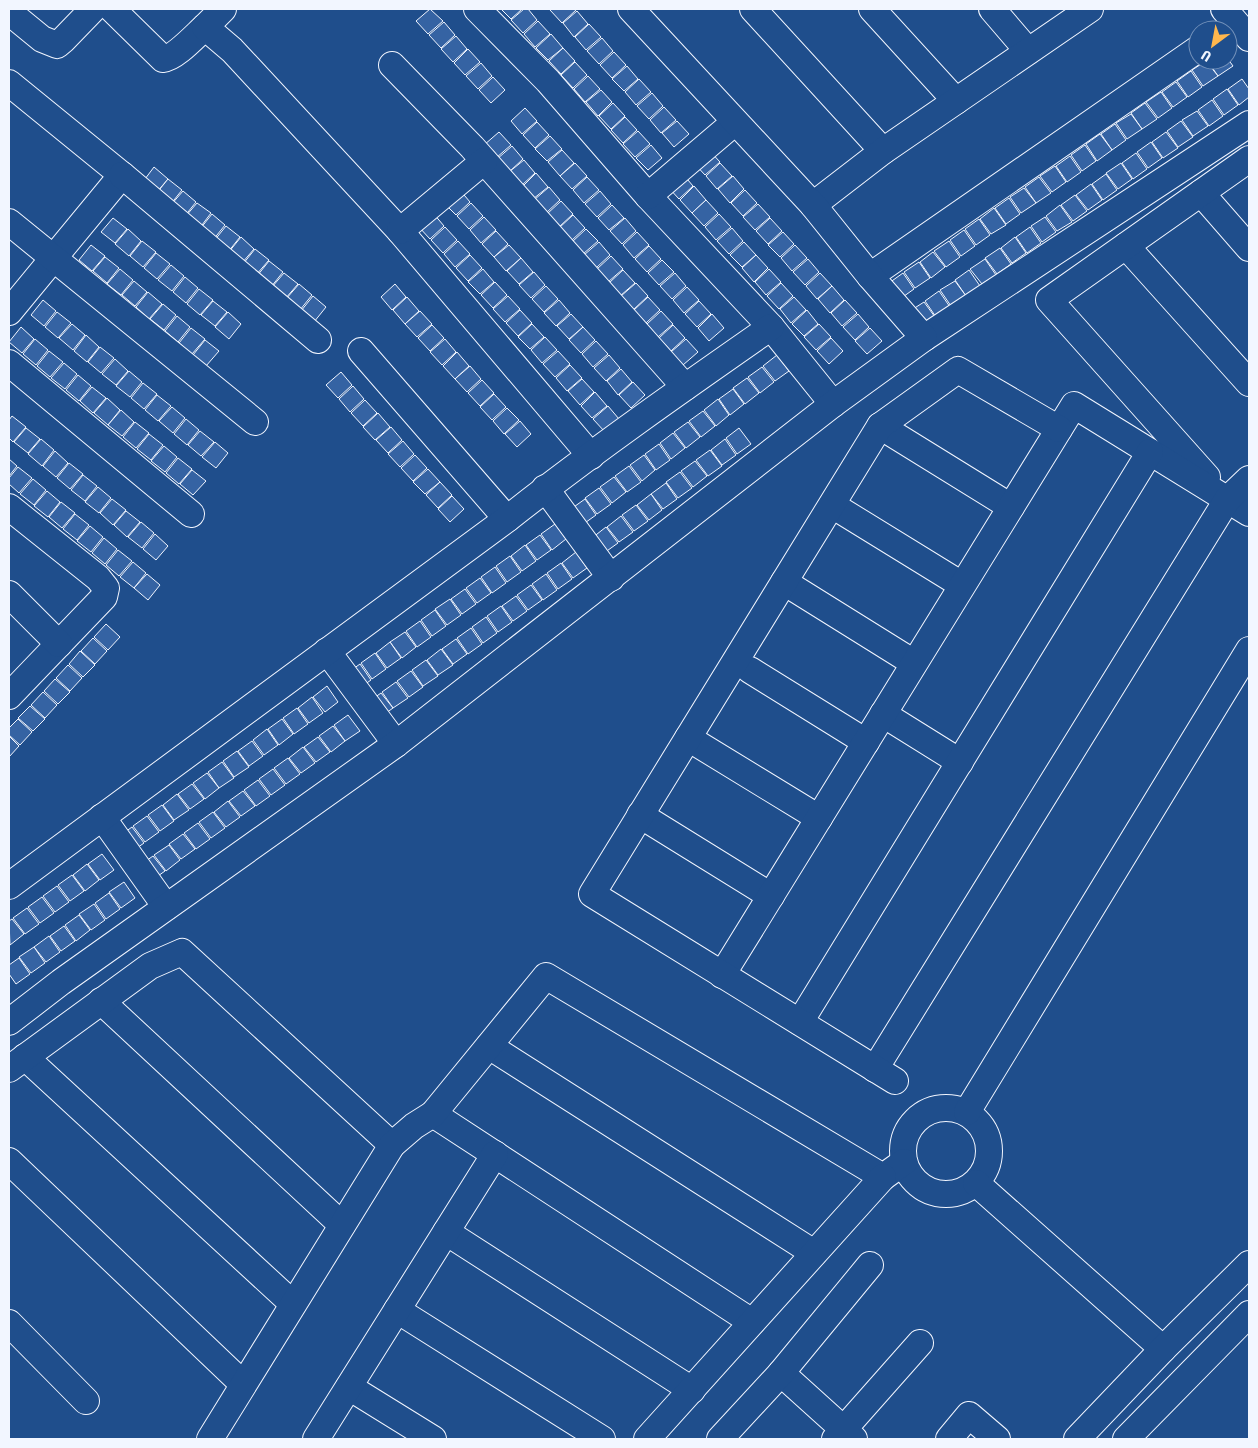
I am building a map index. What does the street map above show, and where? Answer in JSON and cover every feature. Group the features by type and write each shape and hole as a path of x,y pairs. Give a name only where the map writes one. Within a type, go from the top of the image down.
{"street":[{"path":"9,12 42,39 57,44 93,9"},
{"path":"112,9 163,59 177,52 223,9"},
{"path":"477,9 548,82 648,196 771,327 833,404"},
{"path":"753,9 883,152"},
{"path":"872,9 956,101"},
{"path":"992,9 1028,52"},
{"path":"813,205 883,152 1090,9"},
{"path":"637,11 735,122 813,205 870,276 924,338"},
{"path":"205,27 232,50 400,231 591,456"},
{"path":"870,276 1188,56"},
{"path":"392,65 484,161 685,387"},
{"path":"9,83 122,175 318,340"},
{"path":"648,196 735,122"},
{"path":"9,1022 166,907 396,744 833,404 924,338 1249,124"},
{"path":"1227,500 1049,300 1249,159"},
{"path":"400,231 484,161"},
{"path":"9,312 122,175"},
{"path":"1201,193 1249,248"},
{"path":"9,222 255,422"},
{"path":"1126,246 1249,383"},
{"path":"9,886 327,652 545,488 771,327"},
{"path":"362,351 506,519"},
{"path":"9,363 191,514"},
{"path":"1059,429 958,370 880,426 592,894 885,1075 1227,500 1249,479"},
{"path":"722,975 1074,405 1249,513"},
{"path":"880,426 1011,507"},
{"path":"800,1022 1150,452"},
{"path":"545,488 611,578"},
{"path":"832,505 962,586"},
{"path":"9,507 98,578 106,588 104,597 9,696"},
{"path":"784,582 914,663"},
{"path":"9,594 59,644"},
{"path":"967,1112 1249,650"},
{"path":"327,652 396,744"},
{"path":"750,670 866,742"},
{"path":"883,714 960,762"},
{"path":"688,738 819,818"},
{"path":"640,815 771,896"},
{"path":"102,817 166,907"},
{"path":"293,1304 17,1063 150,966 182,952 392,1145"},
{"path":"210,1439 392,1145 414,1126 434,1114 546,976 883,1177"},
{"path":"101,1001 342,1225"},
{"path":"489,1046 814,1253"},
{"path":"942,1107 955,1108 967,1112 977,1119 989,1140 990,1152 983,1174 976,1183 965,1190 953,1194 934,1192 918,1183 909,1173 904,1162 903,1149 910,1125 919,1116 930,1110 942,1107"},
{"path":"434,1114 752,1322"},
{"path":"316,1439 494,1154"},
{"path":"9,1162 243,1384"},
{"path":"647,1439 883,1177 904,1162"},
{"path":"976,1183 1164,1349"},
{"path":"446,1232 692,1390"},
{"path":"1077,1439 1249,1264"},
{"path":"720,1439 781,1373 870,1265"},
{"path":"397,1310 602,1439"},
{"path":"1126,1439 1249,1314"},
{"path":"9,1323 86,1401"},
{"path":"781,1373 844,1436 920,1343"},
{"path":"349,1387 433,1439"},
{"path":"950,1439 974,1408 997,1439"}],"building":[{"path":"430,9 443,21 428,34 416,21"},
{"path":"501,9 522,9 511,19"},
{"path":"524,9 528,9 537,20 523,33 511,20"},
{"path":"551,9 575,9 576,10 562,23"},
{"path":"577,11 588,24 574,37 563,23"},
{"path":"538,21 550,34 535,47 524,34"},
{"path":"444,22 455,35 441,48 429,35"},
{"path":"589,24 601,37 586,50 575,37"},
{"path":"551,34 563,48 548,60 536,48"},
{"path":"456,36 467,49 453,62 441,49"},
{"path":"602,38 613,51 599,64 587,51"},
{"path":"563,48 575,61 561,74 549,61"},
{"path":"468,49 480,62 465,75 454,63"},
{"path":"614,52 626,65 612,78 600,65"},
{"path":"575,62 587,75 573,88 561,75"},
{"path":"481,63 492,76 478,89 466,76"},
{"path":"627,66 638,79 624,91 612,79"},
{"path":"1192,70 1213,70 1218,76 1203,86"},
{"path":"1214,70 1227,70 1218,76"},
{"path":"1191,71 1202,87 1188,97 1177,81"},
{"path":"588,76 600,89 585,102 574,89"},
{"path":"493,77 505,90 491,103 479,90"},
{"path":"639,79 651,92 636,105 625,92"},
{"path":"1242,79 1249,89 1249,97 1239,105 1228,89"},
{"path":"1176,82 1187,97 1173,107 1162,92"},
{"path":"1227,89 1238,105 1224,115 1213,99"},
{"path":"601,90 612,102 598,116 586,102"},
{"path":"1161,92 1172,108 1158,118 1146,102"},
{"path":"652,93 663,106 649,119 637,106"},
{"path":"1212,100 1223,116 1209,126 1198,110"},
{"path":"613,103 625,116 611,129 599,116"},
{"path":"1145,103 1157,119 1142,129 1131,113"},
{"path":"664,107 676,120 661,133 650,120"},
{"path":"525,108 537,121 522,134 511,121"},
{"path":"1197,111 1208,126 1193,136 1182,120"},
{"path":"1131,114 1142,129 1127,139 1116,123"},
{"path":"625,117 637,130 623,143 611,130"},
{"path":"677,121 689,134 674,147 662,133"},
{"path":"1181,121 1193,137 1178,147 1167,131"},
{"path":"537,122 549,135 535,148 523,135"},
{"path":"1115,124 1126,140 1112,150 1101,134"},
{"path":"638,131 650,144 635,157 623,144"},
{"path":"499,132 511,145 496,158 484,145"},
{"path":"1166,132 1178,148 1163,158 1152,142"},
{"path":"1100,134 1112,150 1097,161 1086,144"},
{"path":"550,136 562,149 547,161 535,149"},
{"path":"1151,142 1162,158 1148,168 1137,152"},
{"path":"651,145 662,158 648,170 636,158"},
{"path":"1085,145 1096,161 1082,171 1071,155"},
{"path":"512,146 523,159 509,172 497,159"},
{"path":"708,149 720,162 705,175 693,162"},
{"path":"562,150 574,163 560,176 548,162"},
{"path":"1136,153 1147,169 1133,179 1122,163"},
{"path":"1070,156 1081,172 1067,182 1056,166"},
{"path":"524,160 535,173 521,186 509,172"},
{"path":"575,163 587,176 572,189 560,176"},
{"path":"720,163 732,176 717,189 706,176"},
{"path":"1121,163 1132,179 1118,189 1106,173"},
{"path":"1055,166 1066,182 1052,192 1040,176"},
{"path":"154,167 168,179 156,193 142,183"},
{"path":"536,173 548,187 533,199 522,187"},
{"path":"682,173 693,186 679,199 667,186"},
{"path":"1106,174 1117,190 1103,200 1092,184"},
{"path":"733,176 744,189 730,203 718,189"},
{"path":"587,177 599,190 584,203 573,190"},
{"path":"1039,177 1051,193 1036,203 1025,187"},
{"path":"168,179 182,190 170,205 156,194"},
{"path":"1091,184 1102,200 1088,210 1076,195"},
{"path":"694,186 706,200 692,213 680,200"},
{"path":"549,187 560,200 546,213 534,200"},
{"path":"1024,188 1036,203 1021,213 1010,197"},
{"path":"459,189 470,202 456,215 444,203"},
{"path":"745,190 757,203 743,216 731,203"},
{"path":"183,191 196,202 184,217 170,206"},
{"path":"600,191 611,204 597,217 585,204"},
{"path":"1075,195 1087,211 1073,221 1061,205"},
{"path":"1009,198 1020,214 1006,224 995,208"},
{"path":"706,200 718,213 704,226 692,213"},
{"path":"561,201 573,214 559,227 547,214"},
{"path":"197,203 211,213 199,229 185,217"},
{"path":"471,203 483,216 469,229 457,216"},
{"path":"758,204 770,217 755,230 743,217"},
{"path":"612,205 624,218 609,230 598,218"},
{"path":"1060,205 1072,222 1057,231 1046,216"},
{"path":"994,208 1006,225 991,234 980,219"},
{"path":"433,213 444,226 430,239 418,226"},
{"path":"212,214 225,225 213,240 200,229"},
{"path":"719,214 731,227 716,240 705,227"},
{"path":"573,215 585,228 571,241 559,228"},
{"path":"484,217 496,230 481,243 470,230"},
{"path":"1045,217 1056,232 1042,242 1031,226"},
{"path":"113,218 127,229 115,243 101,232"},
{"path":"625,218 636,231 622,244 610,231"},
{"path":"770,218 782,231 768,244 756,231"},
{"path":"979,219 990,235 976,245 965,229"},
{"path":"226,226 240,237 228,252 214,241"},
{"path":"445,227 457,240 443,253 431,240"},
{"path":"1030,227 1041,243 1027,253 1016,237"},
{"path":"732,228 743,241 729,254 717,241"},
{"path":"128,229 141,241 129,256 115,244"},
{"path":"586,229 598,241 583,254 572,242"},
{"path":"964,230 975,246 961,256 950,240"},
{"path":"496,231 508,244 494,257 482,244"},
{"path":"637,232 649,245 634,258 623,245"},
{"path":"783,232 794,244 780,257 768,245"},
{"path":"241,237 254,249 242,263 228,253"},
{"path":"1015,237 1026,253 1012,263 1001,248"},
{"path":"142,241 156,252 143,267 130,256"},
{"path":"458,241 470,254 455,267 444,254"},
{"path":"949,241 960,257 946,267 934,251"},
{"path":"599,242 610,255 596,268 584,255"},
{"path":"744,242 756,255 742,267 730,255"},
{"path":"91,245 105,256 92,271 79,260"},
{"path":"509,245 521,258 506,271 494,257"},
{"path":"795,245 807,258 792,271 781,258"},
{"path":"649,246 661,259 647,272 635,259"},
{"path":"1000,248 1011,264 997,274 985,258"},
{"path":"255,249 269,260 256,275 243,264"},
{"path":"933,252 945,267 931,278 920,262"},
{"path":"156,253 170,264 157,279 144,268"},
{"path":"470,255 482,268 468,281 456,268"},
{"path":"756,255 768,268 754,282 742,268"},
{"path":"611,256 623,269 608,282 597,269"},
{"path":"105,257 119,268 107,283 93,271"},
{"path":"521,258 533,272 519,284 507,271"},
{"path":"808,259 819,272 805,285 793,272"},
{"path":"985,259 996,275 982,284 970,269"},
{"path":"662,260 674,272 659,285 648,273"},
{"path":"269,261 283,272 271,287 257,276"},
{"path":"919,262 930,278 915,288 904,272"},
{"path":"171,265 184,276 172,291 158,280"},
{"path":"120,269 133,280 121,295 107,284"},
{"path":"483,269 494,282 480,294 468,282"},
{"path":"769,269 781,282 766,295 755,282"},
{"path":"623,270 635,283 620,296 609,283"},
{"path":"969,270 980,286 966,296 955,280"},
{"path":"534,272 545,285 531,298 519,285"},
{"path":"284,273 298,284 285,299 272,287"},
{"path":"675,273 686,286 672,299 660,286"},
{"path":"820,273 832,286 817,299 806,286"},
{"path":"903,273 914,289 900,299 889,283"},
{"path":"185,277 198,288 186,303 173,292"},
{"path":"134,281 147,292 135,306 122,295"},
{"path":"955,281 966,296 951,306 940,290"},
{"path":"495,282 507,295 493,308 481,295"},
{"path":"636,283 648,296 633,310 621,296"},
{"path":"781,283 793,296 779,309 767,296"},
{"path":"299,284 312,295 300,310 286,299"},
{"path":"395,284 406,297 392,310 381,297"},
{"path":"546,286 558,299 544,312 532,299"},
{"path":"832,286 844,300 830,313 818,299"},
{"path":"687,287 699,300 684,313 673,300"},
{"path":"199,289 213,300 200,315 187,304"},
{"path":"939,291 950,307 936,317 925,301"},
{"path":"148,292 162,304 149,319 136,307"},
{"path":"313,296 326,307 314,322 301,311"},
{"path":"508,296 520,309 505,322 493,309"},
{"path":"407,297 419,311 405,324 393,310"},
{"path":"648,297 660,310 646,323 634,310"},
{"path":"794,297 806,310 791,323 780,309"},
{"path":"43,300 56,311 44,326 31,315"},
{"path":"559,300 570,313 556,326 544,313"},
{"path":"845,300 857,313 842,326 831,313"},
{"path":"213,301 227,312 215,326 201,315"},
{"path":"699,301 711,314 697,327 685,314"},
{"path":"924,302 935,317 921,328 910,311"},
{"path":"163,304 176,315 164,330 150,319"},
{"path":"520,310 532,323 518,336 506,323"},
{"path":"807,310 818,324 804,336 792,324"},
{"path":"420,311 432,324 417,337 405,324"},
{"path":"661,311 673,324 658,337 647,324"},
{"path":"57,312 71,323 58,338 45,327"},
{"path":"228,312 241,324 229,339 215,327"},
{"path":"571,314 583,327 569,339 557,326"},
{"path":"712,314 724,328 709,341 698,328"},
{"path":"858,314 869,327 855,340 843,327"},
{"path":"177,316 190,327 178,342 165,331"},
{"path":"72,324 85,335 73,350 59,338"},
{"path":"532,324 544,337 530,349 518,337"},
{"path":"819,324 831,337 816,350 804,337"},
{"path":"432,325 444,338 430,351 418,338"},
{"path":"673,325 685,338 671,351 659,338"},
{"path":"21,327 34,339 22,353 9,342"},
{"path":"583,327 595,340 581,353 569,340"},
{"path":"191,328 205,339 192,354 179,343"},
{"path":"870,328 882,341 867,354 855,341"},
{"path":"86,335 99,347 87,362 74,351"},
{"path":"545,337 557,350 542,363 531,350"},
{"path":"831,338 843,351 829,364 817,351"},
{"path":"35,339 48,350 36,365 23,354"},
{"path":"445,339 456,352 442,365 430,352"},
{"path":"686,339 698,352 683,365 671,352"},
{"path":"205,340 219,351 206,366 193,355"},
{"path":"596,341 608,354 593,367 582,354"},
{"path":"100,347 114,358 101,373 88,362"},
{"path":"49,351 63,362 50,377 37,366"},
{"path":"558,351 570,364 555,377 543,364"},
{"path":"457,352 469,366 455,379 443,366"},
{"path":"609,355 620,368 606,381 594,368"},
{"path":"777,355 789,371 775,381 763,366"},
{"path":"115,359 128,371 116,385 102,374"},
{"path":"64,363 77,374 65,389 51,378"},
{"path":"570,365 582,378 567,391 556,378"},
{"path":"470,366 481,379 467,392 455,379"},
{"path":"762,367 774,382 760,393 748,377"},
{"path":"621,369 632,382 618,395 607,381"},
{"path":"129,371 142,382 130,397 116,386"},
{"path":"341,372 352,385 338,398 326,385"},
{"path":"78,375 91,386 79,401 66,390"},
{"path":"747,378 759,393 745,404 733,388"},
{"path":"582,379 594,392 580,405 568,391"},
{"path":"482,380 494,393 480,406 468,393"},
{"path":"633,382 645,395 631,408 619,395"},
{"path":"143,383 157,394 144,409 131,398"},
{"path":"353,386 364,399 350,412 339,399"},
{"path":"92,387 106,398 93,413 80,401"},
{"path":"733,389 744,404 730,415 719,399"},
{"path":"595,392 607,406 592,418 581,406"},
{"path":"494,394 506,407 492,420 480,407"},
{"path":"157,395 171,406 158,421 145,410"},
{"path":"107,398 120,410 108,425 94,413"},
{"path":"718,399 729,415 716,426 704,410"},
{"path":"365,400 377,413 363,426 351,413"},
{"path":"608,406 619,419 605,432 593,419"},
{"path":"172,407 185,418 173,433 159,421"},
{"path":"507,408 519,420 504,434 493,421"},
{"path":"121,410 134,422 122,436 108,425"},
{"path":"703,411 715,426 701,437 689,421"},
{"path":"378,413 390,427 375,440 363,427"},
{"path":"12,416 26,427 13,442 9,438 9,420"},
{"path":"186,419 199,430 187,445 174,434"},
{"path":"520,421 531,434 517,447 505,434"},
{"path":"135,422 149,433 136,448 123,437"},
{"path":"688,422 700,437 686,448 674,432"},
{"path":"391,427 402,440 388,453 376,440"},
{"path":"26,428 40,439 28,453 14,442"},
{"path":"739,428 751,444 737,454 726,438"},
{"path":"200,431 214,442 201,456 188,445"},
{"path":"673,433 685,448 671,459 660,443"},
{"path":"149,434 163,445 151,460 137,449"},
{"path":"41,439 54,450 42,466 28,454"},
{"path":"725,439 736,455 722,465 711,450"},
{"path":"403,441 414,454 400,467 388,454"},
{"path":"215,442 228,453 216,468 202,457"},
{"path":"659,444 670,460 656,470 645,454"},
{"path":"164,446 177,457 165,472 151,461"},
{"path":"710,450 722,466 708,476 696,460"},
{"path":"55,451 68,463 56,477 43,466"},
{"path":"415,455 427,468 413,481 401,468"},
{"path":"644,455 655,470 642,481 630,465"},
{"path":"178,458 192,469 179,484 166,473"},
{"path":"9,459 17,466 9,476"},
{"path":"695,461 707,476 693,487 681,471"},
{"path":"69,463 83,474 70,489 57,478"},
{"path":"629,466 641,482 627,492 615,476"},
{"path":"18,467 32,478 19,493 9,484 9,478"},
{"path":"428,469 440,482 425,494 413,482"},
{"path":"192,470 206,481 193,495 180,484"},
{"path":"680,472 692,488 678,498 666,482"},
{"path":"83,475 97,486 85,501 71,490"},
{"path":"614,477 626,492 612,503 600,487"},
{"path":"33,479 46,490 34,505 20,494"},
{"path":"440,482 452,495 438,508 426,495"},
{"path":"666,483 677,499 663,509 651,494"},
{"path":"98,487 111,498 99,513 85,502"},
{"path":"599,488 611,504 597,514 585,498"},
{"path":"47,491 60,502 48,517 34,506"},
{"path":"651,494 662,510 649,520 637,505"},
{"path":"452,496 464,509 450,522 438,509"},
{"path":"112,499 126,510 113,525 100,513"},
{"path":"585,499 596,515 582,525 571,509"},
{"path":"61,502 75,513 62,528 49,517"},
{"path":"636,505 648,521 634,531 622,515"},
{"path":"126,511 140,522 127,537 114,525"},
{"path":"75,514 89,525 77,540 63,529"},
{"path":"621,516 633,532 619,542 607,527"},
{"path":"141,522 154,533 142,548 128,537"},
{"path":"555,524 566,539 552,550 541,534"},
{"path":"90,526 103,537 91,552 77,541"},
{"path":"606,527 618,543 604,553 592,538"},
{"path":"155,534 168,546 156,560 143,549"},
{"path":"540,535 551,550 537,560 526,545"},
{"path":"104,538 117,549 105,564 92,553"},
{"path":"525,545 536,561 522,571 511,556"},
{"path":"118,550 132,561 119,576 106,565"},
{"path":"576,552 587,568 573,578 562,563"},
{"path":"510,556 521,572 507,582 496,566"},
{"path":"133,562 146,573 134,588 120,577"},
{"path":"561,563 572,579 558,589 547,573"},
{"path":"495,567 506,583 492,593 481,577"},
{"path":"147,574 160,585 148,600 134,588"},
{"path":"546,574 557,590 543,600 532,584"},
{"path":"480,578 491,593 477,603 466,588"},
{"path":"531,585 542,600 528,610 517,595"},
{"path":"465,589 476,604 462,614 451,599"},
{"path":"516,596 527,611 513,621 502,606"},
{"path":"450,599 461,615 447,625 435,609"},
{"path":"501,606 512,622 498,632 487,616"},
{"path":"435,610 446,626 432,636 421,620"},
{"path":"486,617 497,633 483,643 472,627"},
{"path":"420,621 431,637 417,647 406,631"},
{"path":"106,624 120,637 108,650 94,637"},
{"path":"471,628 482,644 468,654 457,638"},
{"path":"405,632 416,647 402,658 390,642"},
{"path":"93,638 107,651 95,664 81,651"},
{"path":"456,639 467,654 453,664 442,649"},
{"path":"390,642 401,658 387,668 376,653"},
{"path":"441,649 453,665 438,675 427,660"},
{"path":"80,651 95,665 83,677 69,664"},
{"path":"375,653 386,669 372,679 361,663"},
{"path":"426,660 438,676 423,686 412,670"},
{"path":"360,664 371,680 357,690 346,674"},
{"path":"68,665 82,678 70,691 56,678"},
{"path":"411,671 423,687 409,697 397,681"},
{"path":"55,679 70,692 58,704 44,691"},
{"path":"396,682 408,698 393,708 382,692"},
{"path":"327,686 338,702 325,712 313,697"},
{"path":"43,692 57,705 45,718 31,705"},
{"path":"381,693 393,708 378,719 367,703"},
{"path":"312,697 323,713 309,723 298,708"},
{"path":"30,706 45,719 33,731 18,718"},
{"path":"297,708 308,724 294,734 283,718"},
{"path":"348,715 360,731 345,741 334,725"},
{"path":"18,719 32,732 20,745 9,735 9,728"},
{"path":"282,719 293,734 279,745 268,729"},
{"path":"333,726 345,741 331,752 319,736"},
{"path":"267,729 278,745 264,755 253,740"},
{"path":"9,736 19,746 9,757"},
{"path":"318,737 330,752 316,762 304,747"},
{"path":"252,741 263,756 249,766 238,751"},
{"path":"303,747 315,763 301,773 289,758"},
{"path":"237,751 249,767 234,777 223,761"},
{"path":"288,758 300,774 286,784 274,768"},
{"path":"222,762 234,778 219,788 208,772"},
{"path":"273,769 285,785 271,795 259,779"},
{"path":"207,773 219,788 205,799 193,783"},
{"path":"258,780 270,796 256,806 244,790"},
{"path":"192,784 204,799 190,809 178,794"},
{"path":"243,791 255,806 241,816 229,801"},
{"path":"177,794 189,810 174,820 163,805"},
{"path":"228,801 240,817 226,827 214,812"},
{"path":"162,805 174,821 160,831 148,815"},
{"path":"213,812 225,828 211,838 199,822"},
{"path":"147,816 159,832 145,842 133,826"},
{"path":"198,823 210,839 196,849 184,833"},
{"path":"132,827 144,843 130,853 118,837"},
{"path":"183,834 195,849 181,859 169,844"},
{"path":"169,845 180,860 166,871 154,855"},
{"path":"102,854 114,870 100,880 88,864"},
{"path":"153,856 165,871 151,881 139,866"},
{"path":"87,864 99,880 85,891 73,875"},
{"path":"72,875 84,891 70,901 58,885"},
{"path":"124,882 135,898 121,908 109,892"},
{"path":"57,886 69,902 55,912 43,896"},
{"path":"109,893 120,909 106,919 95,903"},
{"path":"42,897 54,913 40,923 28,907"},
{"path":"94,904 105,920 91,930 79,914"},
{"path":"27,908 39,924 25,934 13,918"},
{"path":"79,915 90,930 76,941 65,925"},
{"path":"12,919 24,934 10,945 9,921"},
{"path":"64,926 75,941 61,951 50,936"},
{"path":"49,936 60,952 46,962 34,947"},
{"path":"34,947 45,963 31,973 19,957"},
{"path":"19,958 30,974 16,984 9,974 9,965"}]}
